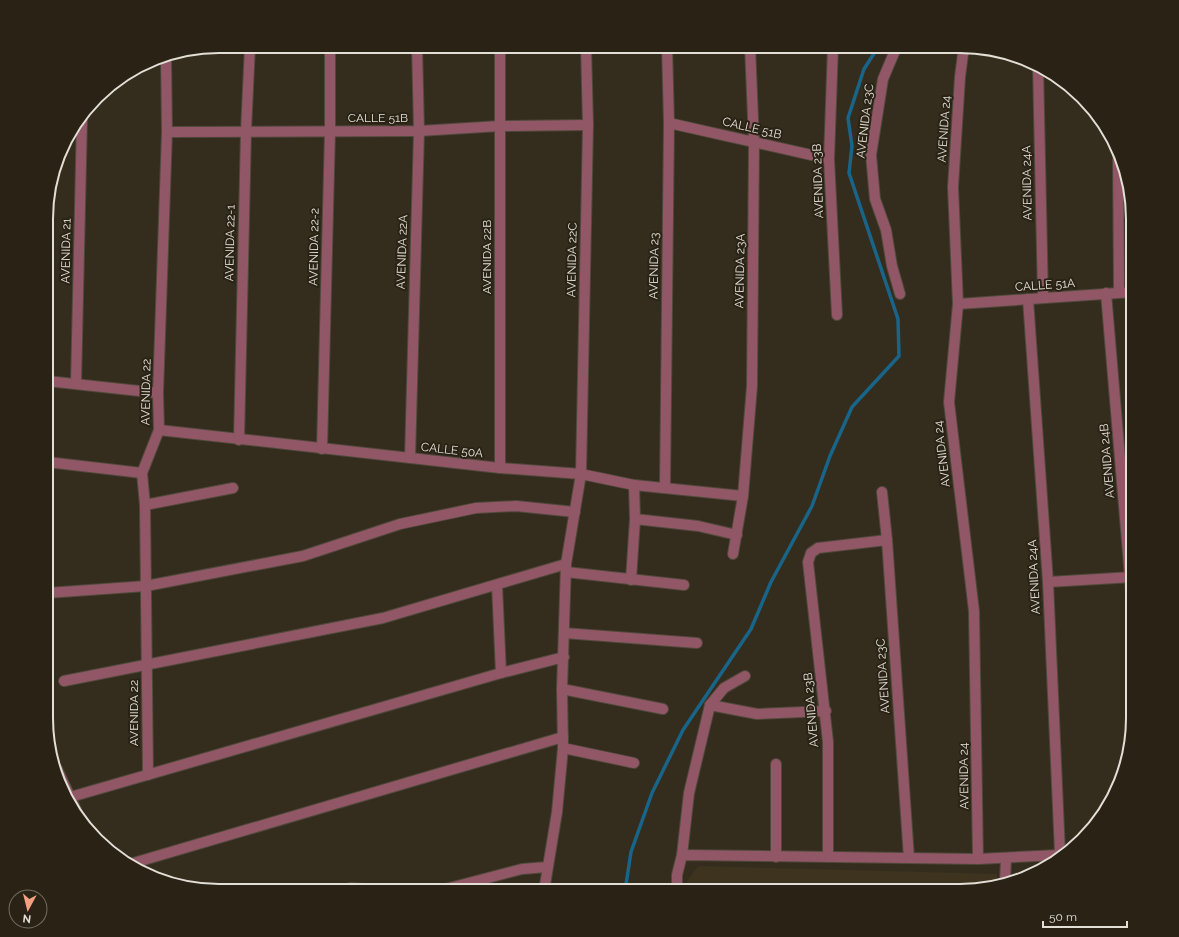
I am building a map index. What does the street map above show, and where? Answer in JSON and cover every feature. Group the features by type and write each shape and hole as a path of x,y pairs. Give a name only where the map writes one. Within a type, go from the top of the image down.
{"street":[{"name":"AVENIDA 22-1","path":"239,440 246,131 250,53"},
{"name":"AVENIDA 22-2","path":"322,449 330,131 330,53"},
{"name":"AVENIDA 22A","path":"410,458 419,131 417,53"},
{"name":"AVENIDA 22B","path":"500,53 500,468"},
{"name":"AVENIDA 22C","path":"545,884 546,866 558,812 563,748 562,689 566,568 581,474 588,125 586,53"},
{"name":"AVENIDA 23","path":"664,487 669,123 667,53"},
{"name":"AVENIDA 23A","path":"733,554 738,535 752,386 754,142 750,53"},
{"name":"AVENIDA 23B","path":"833,53 829,159 837,315"},
{"name":"AVENIDA 23C","path":"894,53 883,79 871,155 875,199 886,230 892,266 900,294"},
{"name":"AVENIDA 24","path":"963,53 960,77 953,187 958,304 950,402 974,611 978,859"},
{"name":"AVENIDA 22","path":"148,775 145,505 142,473 159,430 158,393 167,132 166,62"},
{"name":"AVENIDA 24A","path":"1038,73 1043,298"},
{"name":"CALLE 51B","path":"669,123 829,159"},
{"name":"CALLE 51B","path":"167,132 419,131 500,126 588,125"},
{"name":"AVENIDA 21","path":"76,384 82,126"},
{"path":"1118,170 1119,292"},
{"name":"CALLE 51A","path":"958,304 1126,292"},
{"name":"AVENIDA 24B","path":"1106,293 1126,520"},
{"name":"AVENIDA 24A","path":"1028,299 1048,582 1059,851"},
{"path":"53,382 158,393"},
{"name":"CALLE 50A","path":"159,430 500,468 581,474 634,485 742,496"},
{"path":"53,463 142,473"},
{"path":"631,580 635,519 634,485"},
{"path":"145,505 232,488"},
{"name":"AVENIDA 23C","path":"882,492 887,540 909,858"},
{"path":"53,593 146,586 303,556 400,524 476,508 516,506 575,512"},
{"path":"635,519 698,526 738,535"},
{"name":"AVENIDA 23B","path":"828,857 828,742 826,711 808,562 811,553 818,548 887,540"},
{"path":"64,681 383,618 566,568 631,580 684,585"},
{"path":"1048,582 1126,577"},
{"path":"497,586 501,673"},
{"path":"564,633 697,643"},
{"path":"73,797 501,673 564,657"},
{"path":"677,884 689,793 710,705 724,688 745,676"},
{"path":"562,689 663,710"},
{"path":"710,705 757,714 826,711"},
{"path":"136,862 563,737"},
{"path":"563,748 634,763"},
{"path":"776,764 776,856"},
{"path":"682,855 1006,859 1054,854"},
{"path":"1005,877 1006,859"},
{"path":"482,884 522,869 546,866"}],"shaded area":[{"path":"698,866 997,874 997,880 971,884 687,884 687,881"}],"waterway":[{"path":"626,884 631,852 652,793 683,730 751,629 771,582 812,506 830,456 852,407 899,356 898,319 849,173 852,146 848,118 864,69 874,53"}]}
